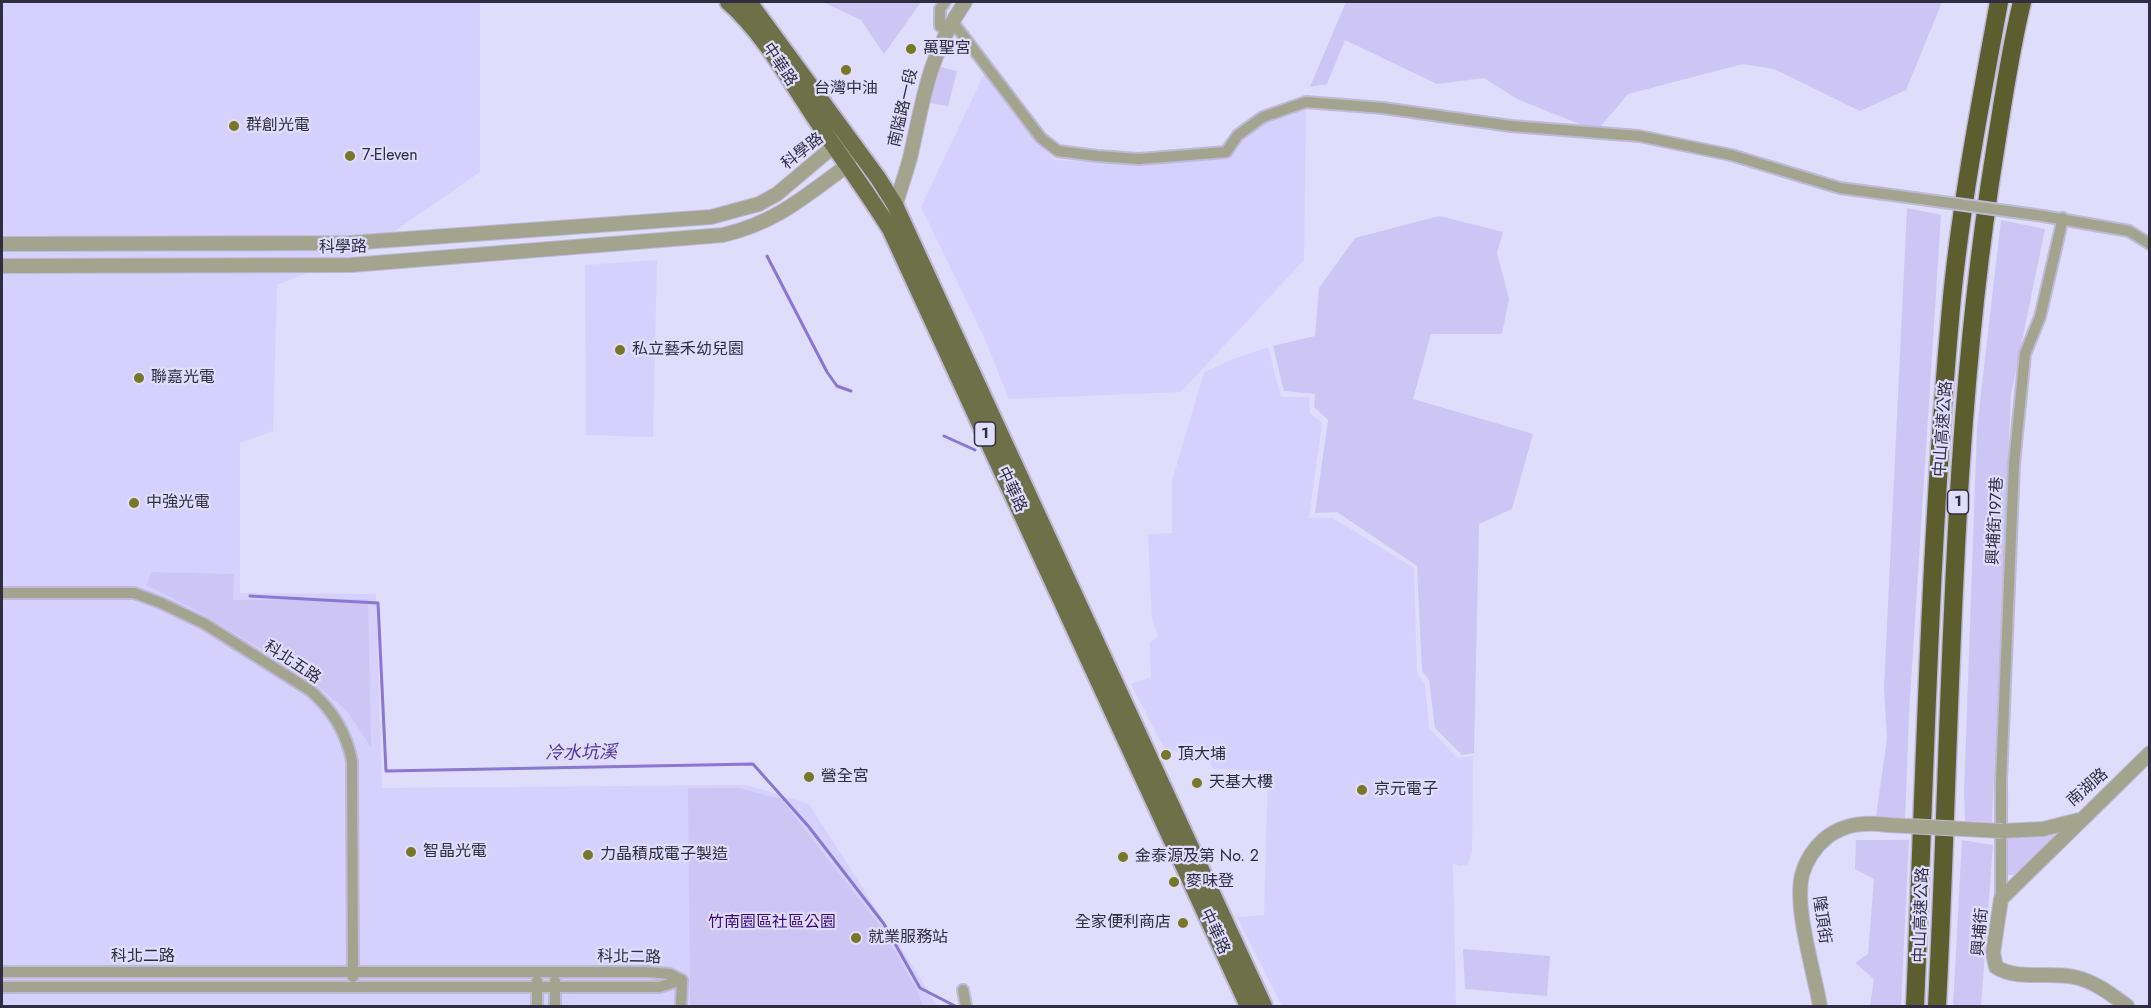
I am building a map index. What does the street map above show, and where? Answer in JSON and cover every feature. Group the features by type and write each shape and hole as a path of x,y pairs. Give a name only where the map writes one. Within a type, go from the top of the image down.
{"highway":[{"name":"中山高速公路","path":"1915,1006 1936,488 1952,294 1971,160 1999,2"},
{"name":"中山高速公路","path":"1937,1006 1960,472 1969,353 1983,223 2014,35 2022,2"}],"main road":[{"name":"中華路","path":"728,2 760,36 891,229 963,369 1264,1006"},
{"name":"中華路","path":"749,2 895,205 963,369 1248,1006"}],"street":[{"path":"945,2 940,9 940,26 950,25 1041,138 1058,151 1139,159 1226,152 1238,135 1263,117 1306,102 1383,108 1511,126 1639,136 1731,155 1840,188 2063,218 2129,231 2150,244"},
{"name":"南隘路一段","path":"891,229 895,205 909,161 924,89 933,60 950,25 965,2"},
{"name":"科學路","path":"2,244 349,243 711,217 759,204 777,194 834,146 854,146"},
{"path":"848,165 854,146"},
{"name":"科學路","path":"2,266 351,266 723,235 770,220 848,165"},
{"name":"興埔街197巷","path":"2002,831 2004,697 2014,464 2025,354 2040,317 2063,218"},
{"name":"科北五路","path":"2,593 134,593 205,624 311,691 323,702 341,725 349,744 352,761 353,987"},
{"name":"南湖路","path":"1888,825 2002,831 2043,829 2081,820 2150,753"},
{"path":"2001,899 2081,820"},
{"name":"隆頂街","path":"1820,1006 1801,907 1802,876 1806,862 1822,842 1844,827 1870,823 1888,825"},
{"name":"興埔街","path":"2002,831 2001,899 1993,953 1996,967 2005,973 2047,974 2083,979 2127,1006"},
{"name":"科北二路","path":"2,972 648,972 670,974 682,980"},
{"path":"537,972 537,1006"},
{"path":"555,972 555,1006"},
{"path":"681,1006 682,980"},
{"name":"科北二路","path":"2,987 659,987 682,980"},
{"path":"963,990 966,1006"}],"shaded area":[{"path":"2,2 480,2 480,172 366,251 277,285 273,431 240,443 240,593 376,594 382,788 747,785 809,804 938,1006 2,1006"},
{"path":"985,72 1032,137 1055,160 1129,163 1231,156 1243,138 1264,123 1306,106 1304,260 1181,392 1009,399 983,335 921,207"},
{"name":"私立藝禾幼兒園","path":"657,260 653,437 586,435 585,265"},
{"path":"1268,347 1281,397 1309,397 1310,413 1322,423 1309,518 1333,518 1414,568 1417,673 1425,684 1429,728 1457,758 1473,756 1472,852 1468,864 1460,866 1453,864 1456,1006 1282,1006 1237,917 1264,915 1268,771 1213,769 1204,753 1165,750 1131,684 1151,677 1150,642 1158,636 1152,620 1148,534 1172,533 1172,481 1204,372"}],"green space":[{"path":"823,2 921,2 884,54 861,20"},
{"path":"1346,2 1942,2 1906,90 1860,111 1774,69 1743,64 1628,94 1597,131 1517,99 1484,78 1437,84 1345,40 1327,84 1310,87"},
{"path":"937,66 957,71 948,106 929,103"},
{"path":"1907,208 1941,215 1909,714 1905,821 1876,816 1887,739 1884,688"},
{"path":"1439,216 1503,232 1497,253 1509,299 1502,334 1431,334 1413,399 1533,434 1512,509 1479,524 1474,753 1462,755 1435,728 1429,680 1422,671 1417,566 1337,512 1315,513 1328,420 1314,407 1315,394 1284,391 1273,346 1315,336 1319,288 1355,238"},
{"path":"2001,220 2045,229 2011,395 1992,822 1965,821 1964,793 1977,428"},
{"path":"152,572 234,574 233,600 368,599 371,747 347,711 307,677 205,615 146,585"},
{"name":"竹南園區社區公園","path":"688,788 739,788 781,799 880,926 917,990 923,1006 690,1006"},
{"path":"2050,833 2055,836 2055,840 2014,875 2008,875 2005,839"},
{"path":"1856,840 1909,840 1901,1006 1870,1006 1874,979 1855,963 1868,954 1874,879 1855,869"},
{"path":"1962,840 1993,845 1981,1006 1953,1006"},
{"path":"1463,949 1550,956 1547,996 1465,989"}],"waterway":[{"path":"767,256 827,372 837,386 851,391"},
{"path":"944,436 975,450"},
{"name":"冷水坑溪","path":"250,596 378,603 386,771 753,764 809,827 884,924 920,988 955,1006"}],"place":[{"name":"萬聖宮","path":"911,49"},
{"name":"台灣中油","path":"846,70"},
{"name":"群創光電","path":"234,126"},
{"name":"7-Eleven","path":"350,156"},
{"name":"私立藝禾幼兒園","path":"620,350"},
{"name":"聯嘉光電","path":"139,378"},
{"name":"中強光電","path":"134,503"},
{"name":"頂大埔","path":"1166,755"},
{"name":"營全宮","path":"809,777"},
{"name":"天基大樓","path":"1197,783"},
{"name":"京元電子","path":"1362,790"},
{"name":"智晶光電","path":"411,852"},
{"name":"力晶積成電子製造","path":"588,855"},
{"name":"金泰源及第 No. 2","path":"1123,857"},
{"name":"麥味登","path":"1174,882"},
{"name":"全家便利商店","path":"1183,923"},
{"name":"就業服務站","path":"856,938"}]}
